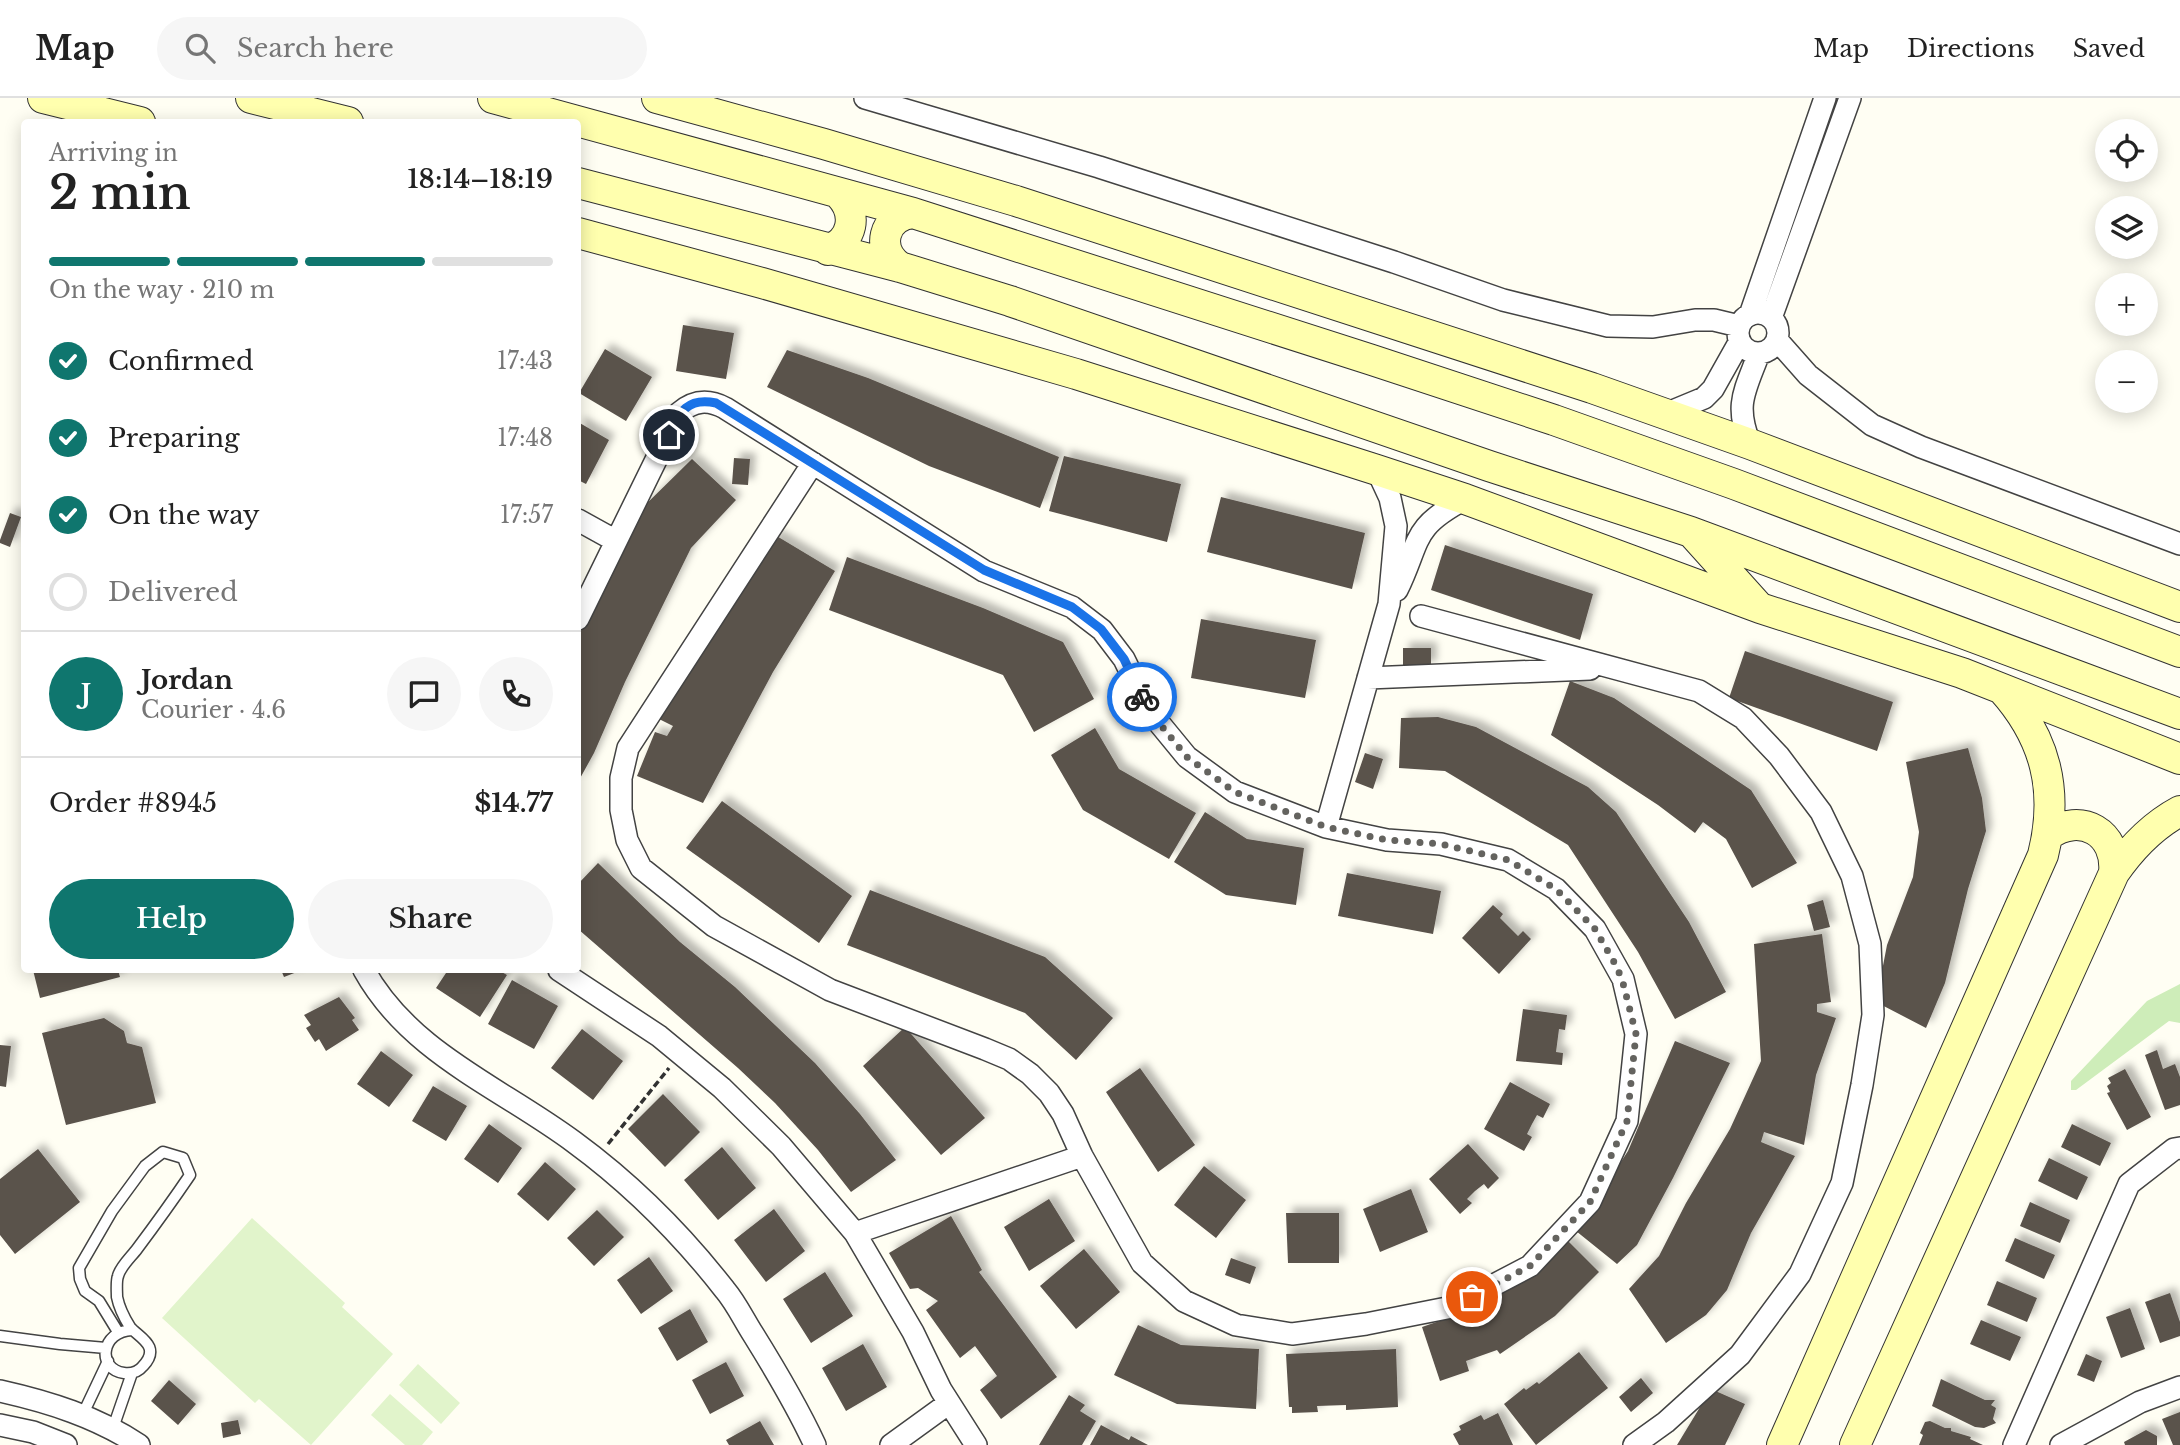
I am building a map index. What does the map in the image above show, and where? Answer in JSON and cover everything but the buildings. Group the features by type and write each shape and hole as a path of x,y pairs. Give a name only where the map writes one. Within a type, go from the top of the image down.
{"street":[{"path":"43,98 128,119"},
{"path":"251,98 336,119"},
{"path":"493,98 568,119"},
{"path":"657,98 1016,201 1592,388 1750,444 2180,607"},
{"path":"865,98 1099,167 1503,300 1608,327 1653,327 1695,320 1714,320 1743,327"},
{"path":"1663,415 1704,398 1713,389 1743,327 1825,98"},
{"path":"1771,318 1850,98"},
{"path":"581,123 913,213 1554,420 1734,484 2180,652"},
{"path":"581,185 900,267 1010,301 1489,466 1691,532 2180,714"},
{"path":"828,250 842,242 850,228 851,210 840,195"},
{"path":"900,267 889,257 884,243 885,235 898,217 913,213"},
{"path":"581,234 1076,374 1377,470 1465,499 1760,608 1962,673 2180,759"},
{"path":"1743,327 1757,313 1771,318 1776,324 1777,340 1808,375 1872,425 1921,447 2180,544"},
{"path":"1743,327 1751,352 1766,351 1777,340"},
{"path":"1750,444 1742,423 1742,399 1759,353"},
{"path":"581,613 679,414 696,402 716,403 813,463 984,570 1072,607 1101,629 1109,639 1124,659 1150,712 1187,757 1235,792 1326,827 1387,840 1441,844 1508,860 1556,889 1595,929 1622,979 1636,1034 1627,1121 1590,1202 1530,1266 1452,1307 1366,1324 1292,1334 1236,1325 1184,1301 1142,1264 1082,1156 1063,1114 1049,1093 1030,1074 1009,1059 830,990 714,926 641,868 628,840 621,810 621,778 628,748 813,463"},
{"path":"1377,470 1390,498 1396,526 1389,604"},
{"path":"1326,827 1389,604 1425,526 1441,512 1465,499"},
{"path":"581,522 616,541"},
{"path":"1691,532 1760,608"},
{"path":"1421,616 1699,691 1743,718 1779,756 1821,812 1852,876 1870,944 1873,1015 1842,1183 1800,1274 1740,1355 1666,1422 1634,1445"},
{"path":"1368,678 1613,668"},
{"path":"1782,1445 2036,873 2048,835 2050,795 2043,756 2026,720 2002,688"},
{"path":"1855,1445 2115,873 2138,841 2180,811"},
{"path":"2048,835 2073,825 2082,825 2099,832 2111,846 2115,873"},
{"path":"366,973 375,990 400,1021 444,1058 517,1102 596,1160 630,1188 680,1237 726,1291 792,1395 815,1445"},
{"path":"564,973 604,998 680,1054 722,1088 781,1146 855,1233 913,1332 949,1404 976,1445"},
{"path":"2014,1445 2129,1184 2174,1149 2180,1148"},
{"path":"855,1233 1082,1156"},
{"path":"2061,1445 2140,1402 2180,1387"},
{"path":"0,1391 43,1400 113,1428 139,1445"},
{"path":"891,1445 949,1404"},
{"path":"0,1425 33,1432 66,1445"}],"lane":[{"path":"118,1332 99,1301 85,1291 79,1268 112,1211 145,1166 163,1152 183,1158 190,1175 118,1275 117,1297 132,1330"},
{"path":"132,1330 141,1334 147,1342 147,1361 141,1369 122,1373 114,1369 108,1361 107,1342 118,1332 132,1330"},
{"path":"0,1336 106,1348"},
{"path":"82,1416 108,1361"},
{"path":"113,1428 132,1373"}],"path":[{"path":"596,1160 680,1054"}],"green space":[{"path":"2180,984 2180,1023 2169,1021 2076,1090 2071,1090 2071,1081 2147,1001"},
{"path":"252,1218 345,1303 342,1307 393,1354 311,1445 259,1399 255,1403 162,1318"},
{"path":"418,1364 460,1403 441,1424 399,1385"},
{"path":"390,1394 433,1432 422,1445 405,1445 371,1415"}],"way so far":[{"path":"1142,697 1150,712 1187,757 1235,792 1326,827 1387,840 1441,844 1508,860 1556,889 1595,929 1614,962 1622,979 1636,1034 1627,1121 1590,1202 1530,1266 1472,1297"}],"route":[{"path":"669,435 679,414 687,407 696,402 716,403 984,570 1072,607 1101,629 1124,659 1142,697"}]}
